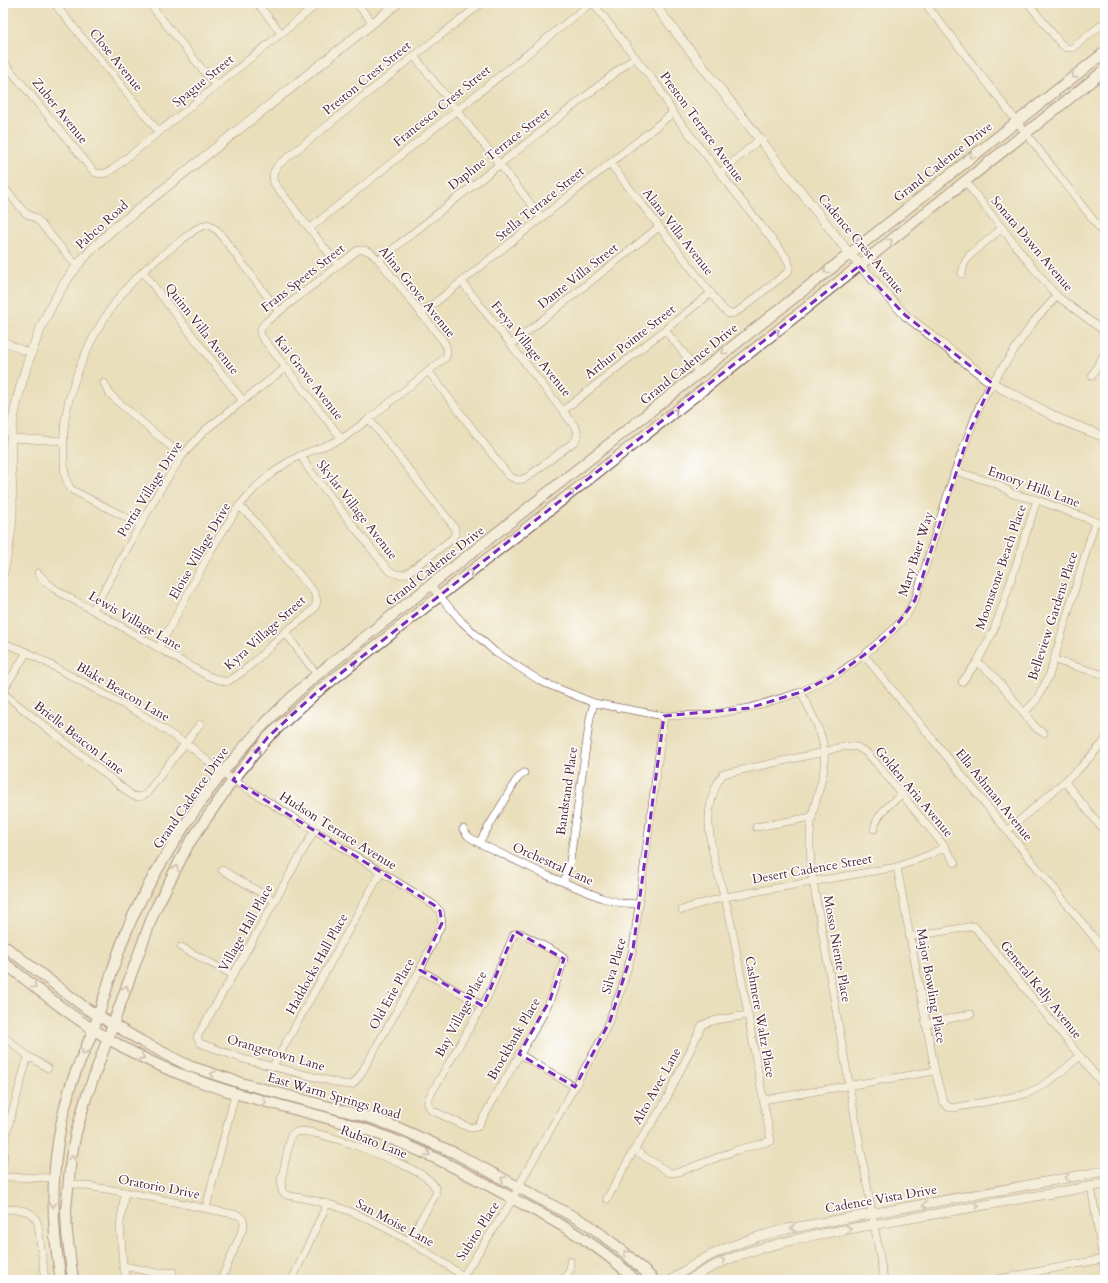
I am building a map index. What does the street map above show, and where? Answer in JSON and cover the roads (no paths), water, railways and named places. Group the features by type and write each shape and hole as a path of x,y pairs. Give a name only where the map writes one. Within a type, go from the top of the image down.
{"main road":[{"name":"Grand Cadence Drive","path":"61,1280 55,1249 52,1196 57,1145 69,1090 93,1030 123,939 152,878 182,828 221,772 261,726 286,701 848,253 1105,52"},
{"name":"Grand Cadence Drive","path":"73,1280 67,1233 66,1210 71,1158 86,1098 154,912 188,845 233,780 268,737 317,692 859,266 1105,70"},
{"name":"East Warm Springs Road","path":"3,945 113,1025 140,1041 189,1066 241,1083 345,1110 401,1129 455,1152 589,1226 624,1251 654,1280"},
{"name":"East Warm Springs Road","path":"3,962 93,1030 160,1066 235,1094 342,1122 396,1140 450,1164 584,1239 634,1280"},
{"path":"622,1269 645,1280"}],"street":[{"name":"Close Avenue","path":"54,3 159,132"},
{"path":"149,3 216,86"},
{"path":"257,3 281,33"},
{"name":"Spague Street","path":"100,175 113,169 319,3"},
{"path":"356,3 372,23"},
{"name":"Pabco Road","path":"3,573 9,547 12,513 11,438 14,415 31,352 47,314 56,297 77,266 111,231 398,3"},
{"name":"Preston Crest Street","path":"310,228 274,183 272,177 273,172 278,166 414,56 482,3"},
{"name":"Preston Terrace Avenue","path":"592,3 659,88 673,113 785,256 790,267 788,272 741,310 729,314"},
{"name":"Francesca Crest Street","path":"310,228 592,3"},
{"name":"Cadence Crest Avenue","path":"653,3 848,253 905,315 992,383 1061,420 1105,437"},
{"path":"925,3 1105,235"},
{"path":"1028,3 1061,44 1066,48 1075,46 1105,22"},
{"path":"414,56 542,218"},
{"name":"Daphne Terrace Street","path":"379,260 635,58"},
{"name":"Zuber Avenue","path":"3,61 95,173 100,175"},
{"name":"Stella Terrace Street","path":"421,314 673,113"},
{"path":"720,173 759,140"},
{"name":"Alana Villa Avenue","path":"610,164 729,314"},
{"name":"Sonata Dawn Avenue","path":"965,182 1057,296 1105,332"},
{"path":"3,186 25,213 36,218 77,266"},
{"path":"141,525 72,490 67,485 65,477 63,441 68,406 76,375 91,340 116,303 142,272 196,229 208,224 218,231 279,312"},
{"name":"Dante Villa Street","path":"512,344 660,227"},
{"path":"310,228 338,265"},
{"path":"962,274 964,264 970,255 1002,228"},
{"name":"Frans Speets Street","path":"260,332 264,324 338,265 358,250 365,250"},
{"name":"Alina Grove Avenue","path":"365,250 370,252 379,260 444,342 448,352"},
{"name":"Quinn Villa Avenue","path":"142,272 243,401"},
{"name":"Freya Village Avenue","path":"428,372 508,475 515,480 526,478 575,441 578,434 576,428 564,410 462,282"},
{"name":"Arthur Pointe Street","path":"564,410 711,293"},
{"name":"Mary Baer Way","path":"431,586 462,622 495,652 542,682 594,703 664,716 708,715 749,708 801,692 839,674 893,630 906,616 915,600 955,471 980,404 992,383 1034,321 1057,296"},
{"path":"665,330 699,372"},
{"name":"Kai Grove Avenue","path":"260,332 260,336 342,439"},
{"path":"3,341 22,350 31,352"},
{"name":"Eloise Village Drive","path":"159,648 211,550 239,506 255,488 271,474 301,455 342,439 428,372 446,357 448,352"},
{"path":"1092,376 1105,352"},
{"name":"Portia Village Drive","path":"93,610 158,493 182,456 204,430 285,368"},
{"path":"104,383 110,394 117,401 182,456"},
{"name":"Skylar Village Avenue","path":"301,455 308,468 388,570 394,574 406,574 452,539 455,534 455,528 369,419"},
{"path":"11,438 63,441"},
{"name":"Emory Hills Lane","path":"955,471 997,484 1013,494 1037,500 1105,525"},
{"name":"Moonstone Beach Place","path":"962,682 977,662 993,632 1037,500"},
{"name":"Kyra Village Street","path":"226,682 233,679 244,670 285,632 312,611 317,599 313,591 258,525 239,506"},
{"name":"Belleview Gardens Place","path":"1024,713 1037,698 1049,676 1095,522"},
{"name":"Lewis Village Lane","path":"38,573 45,582 53,588 208,676 226,682"},
{"path":"285,632 318,675"},
{"name":"Blake Beacon Lane","path":"6,644 27,652 139,713 186,744 221,772"},
{"name":"Brielle Beacon Lane","path":"27,652 6,686 4,694 133,796 146,794 186,744"},
{"name":"Ella Ashman Avenue","path":"864,655 1105,951"},
{"path":"1054,660 1105,675"},
{"path":"977,662 995,677 1037,728 1044,733"},
{"name":"Mosso Niente Place","path":"801,692 820,732 824,752 825,768 812,817 809,846 812,881 884,1280"},
{"name":"Bandstand Place","path":"564,882 570,861 590,718 594,703"},
{"name":"Silva Place","path":"513,1199 518,1187 602,1038 619,995 633,949 664,716"},
{"path":"186,744 200,724"},
{"path":"1007,831 1079,769 1105,739"},
{"name":"Golden Aria Avenue","path":"725,897 713,852 709,825 710,806 718,780 723,774 824,752 843,746 857,747 867,753 945,847 955,863"},
{"name":"Hudson Terrace Avenue","path":"221,772 434,905 440,911"},
{"path":"479,843 515,782 524,773"},
{"path":"1065,782 1105,832"},
{"path":"874,829 876,821 884,808 902,794"},
{"path":"756,827 812,817"},
{"name":"Orchestral Lane","path":"463,829 468,836 479,843 546,875 602,898 621,903 640,904"},
{"name":"Village Hall Place","path":"197,1037 234,975 314,831"},
{"name":"Desert Cadence Street","path":"682,910 725,897 897,867 929,855 945,847"},
{"name":"Major Bowling Place","path":"897,867 934,1071 943,1101 948,1107 953,1108 1031,1092 1040,1088 1080,1056"},
{"path":"222,870 275,901"},
{"name":"Haddocks Hall Place","path":"273,1066 382,872"},
{"name":"Cashmere Waltz Place","path":"634,1150 670,1172 678,1172 737,1150 771,1141 725,897"},
{"name":"Old Erie Place","path":"352,1085 359,1077 420,970 442,923 440,911"},
{"name":"General Kelly Avenue","path":"909,937 974,926 1105,1087"},
{"name":"Brockbank Place","path":"477,1127 541,1018 557,983 564,959 561,955 520,933 514,934"},
{"name":"Bay Village Place","path":"477,1127 470,1128 431,1110 428,1104 428,1099 483,1006 514,934"},
{"path":"181,947 234,975"},
{"path":"420,970 483,1006"},
{"path":"926,1024 971,1014"},
{"name":"Alto Avec Lane","path":"607,1199 634,1150 663,1106 690,1053 702,1025 748,1015"},
{"path":"3,1036 28,1056 48,1068"},
{"name":"Orangetown Lane","path":"197,1037 200,1043 243,1058 342,1084 352,1085"},
{"path":"519,1054 575,1087"},
{"path":"3,1170 5,1130 28,1056"},
{"path":"763,1100 934,1071"},
{"path":"206,1208 235,1094"},
{"name":"Rubato Lane","path":"282,1190 281,1181 288,1143 291,1136 296,1132 308,1132 378,1154 428,1178 436,1189 436,1194 408,1241"},
{"name":"Cadence Vista Drive","path":"672,1280 703,1258 736,1243 763,1234 1105,1171"},
{"path":"3,1177 53,1178"},
{"name":"Oratorio Drive","path":"68,1183 125,1192 238,1215 242,1219 244,1226 221,1280"},
{"name":"Cadence Vista Drive","path":"689,1280 727,1259 759,1248 815,1235 1105,1184"},
{"path":"1091,1186 1105,1274"},
{"name":"San Moise Lane","path":"282,1190 286,1195 327,1204 362,1216 408,1241 466,1278"},
{"path":"125,1192 120,1224 123,1266 127,1280"},
{"name":"Subito Place","path":"466,1278 513,1199"},
{"path":"292,1280 327,1204"},
{"path":"3,1209 32,1213 36,1218 45,1280"},
{"path":"993,1280 1103,1259"},
{"path":"564,1280 570,1270 570,1261"},
{"path":"123,1266 157,1273 173,1272"}]}
